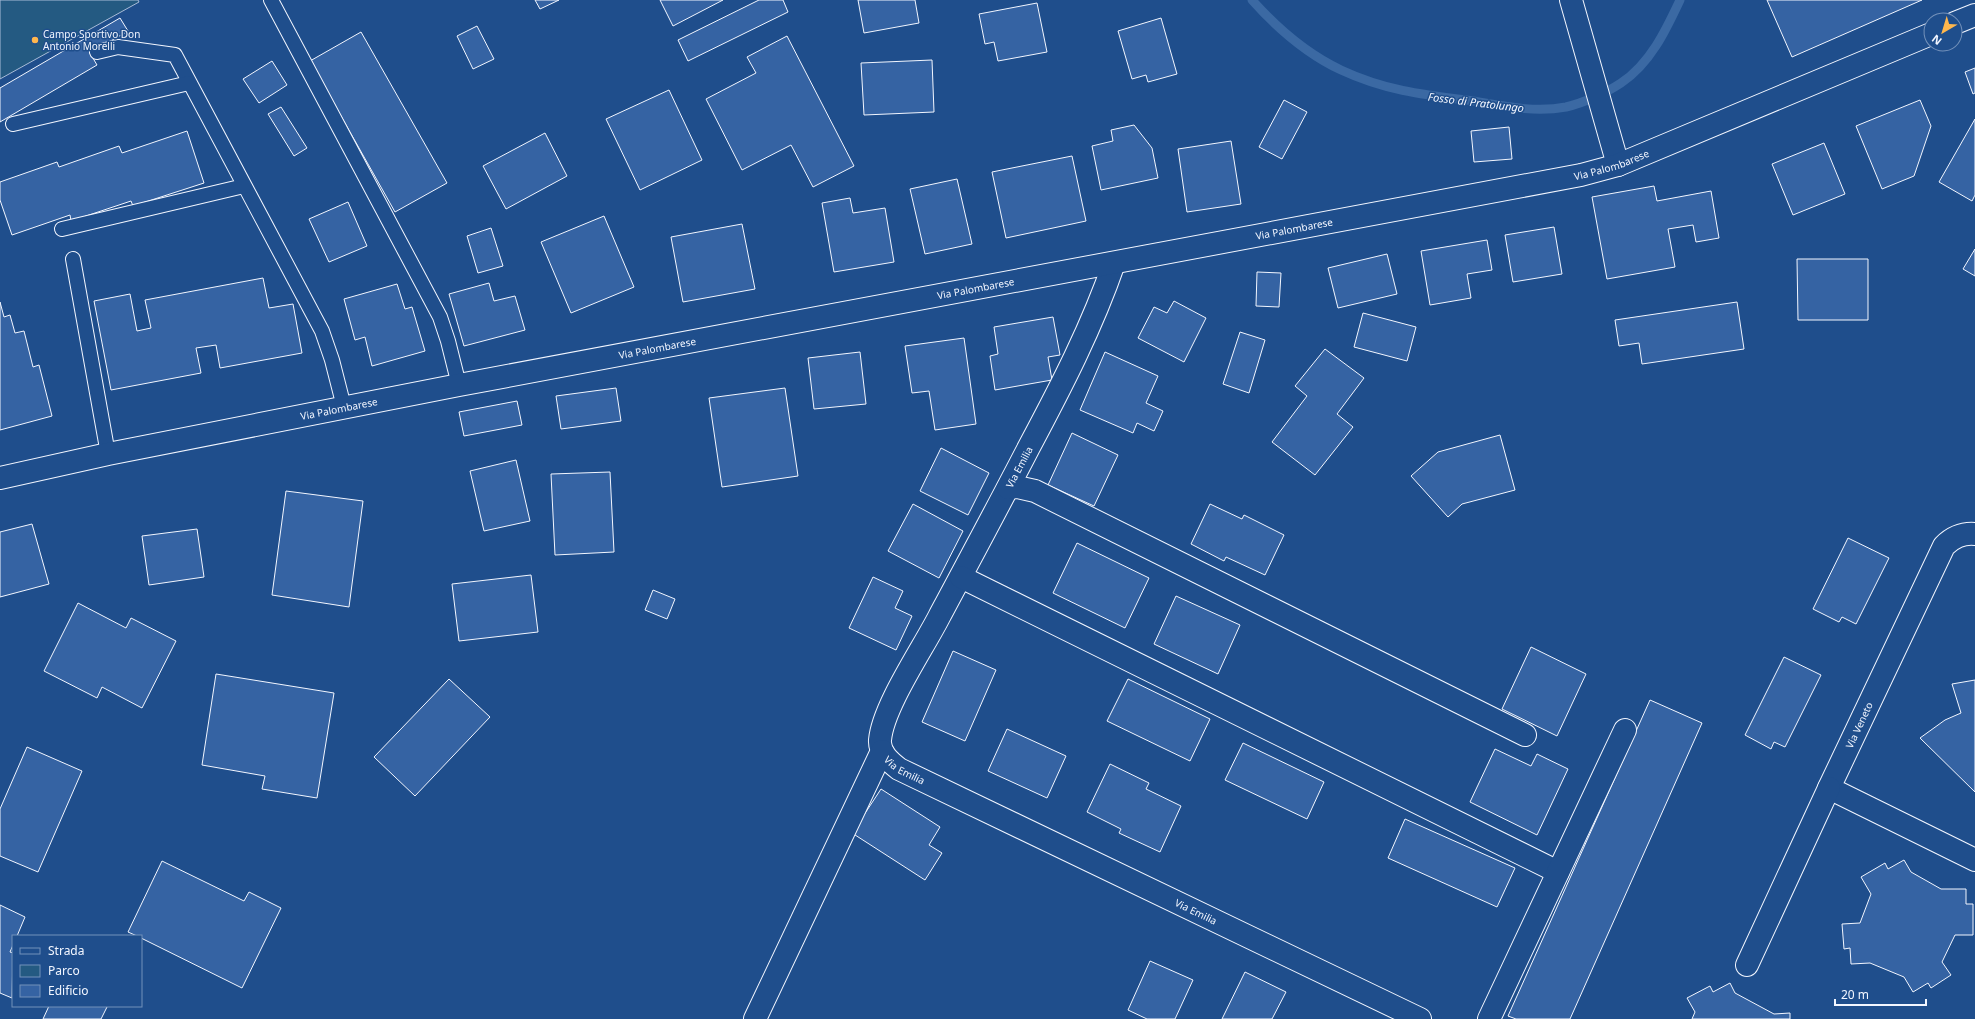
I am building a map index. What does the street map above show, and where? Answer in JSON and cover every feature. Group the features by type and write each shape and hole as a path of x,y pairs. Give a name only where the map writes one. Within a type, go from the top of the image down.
{"street":[{"path":"1571,0 1618,164"},
{"path":"1963,20 1975,15"},
{"name":"Via Palombarese","path":"0,478 108,454 344,407 1581,175 1618,164 1923,37"},
{"name":"Via Emilia","path":"1114,263 1102,297 1070,369 961,577 890,708 880,741 882,751 889,761 899,769 1420,1019"},
{"path":"1008,488 1017,487 1035,491 1525,735"},
{"name":"Via Veneto","path":"1747,964 1944,546 1951,539 1959,535 1975,534"},
{"path":"961,577 1558,872"},
{"path":"1489,1019 1625,730"},
{"path":"755,1019 882,751"},
{"path":"1829,788 1975,860"}],"lane":[{"path":"271,0 440,317 448,341 459,385"},
{"path":"97,52 118,47 174,55 322,331 332,360 344,407"},
{"path":"13,124 189,83"},
{"path":"62,229 244,186"},
{"path":"73,259 108,454"}],"green space":[{"name":"Campo Sportivo Don Antonio Morelli","path":"0,0 138,0 139,2 0,79"}],"building":[{"path":"535,0 559,0 540,9"},
{"path":"660,0 723,0 673,26"},
{"path":"759,0 783,0 788,12 688,61 678,40"},
{"path":"858,0 915,0 919,23 864,33"},
{"path":"1767,0 1922,0 1792,57"},
{"path":"1037,3 1047,52 998,61 994,42 985,44 979,14"},
{"path":"120,18 128,31 90,53 97,65 0,122 0,88"},
{"path":"1161,18 1177,74 1148,82 1146,75 1132,79 1118,31"},
{"path":"477,26 494,59 473,69 457,36"},
{"path":"361,32 447,183 395,212 310,61"},
{"path":"787,36 854,166 813,187 791,145 742,170 706,99 756,73 747,57"},
{"path":"932,60 934,112 864,115 861,63"},
{"path":"272,61 287,85 259,103 243,79"},
{"path":"1975,68 1975,93 1973,94 1965,72"},
{"path":"669,90 702,160 640,190 606,119"},
{"path":"1284,100 1307,112 1282,159 1259,147"},
{"path":"1920,100 1931,126 1914,176 1882,189 1856,126"},
{"path":"281,107 307,148 294,156 268,114"},
{"path":"1975,119 1975,195 1972,201 1939,182"},
{"path":"1134,125 1152,148 1158,178 1101,190 1092,146 1113,141 1111,130"},
{"path":"1509,127 1512,159 1474,162 1471,131"},
{"path":"187,131 204,183 133,206 131,201 71,221 70,215 12,235 0,200 0,182 57,162 59,167 119,146 122,153"},
{"path":"545,133 567,176 506,209 483,166"},
{"path":"1231,141 1241,204 1187,212 1178,149"},
{"path":"1824,143 1845,194 1793,215 1772,164"},
{"path":"1072,156 1086,221 1006,238 992,172"},
{"path":"957,179 972,244 925,254 910,189"},
{"path":"1654,186 1657,201 1711,191 1719,238 1696,242 1693,225 1668,229 1675,267 1607,279 1592,197"},
{"path":"850,198 853,213 885,208 894,262 834,272 822,203"},
{"path":"348,202 367,246 329,262 309,219"},
{"path":"604,216 634,287 571,313 541,242"},
{"path":"742,224 755,289 683,302 671,237"},
{"path":"1554,227 1562,274 1513,282 1505,235"},
{"path":"491,228 503,266 478,273 467,236"},
{"path":"1487,240 1492,270 1467,274 1471,298 1430,305 1421,251"},
{"path":"1975,249 1975,276 1963,269"},
{"path":"1387,254 1397,294 1338,308 1328,268"},
{"path":"1797,259 1868,259 1868,320 1798,320"},
{"path":"1257,272 1281,273 1279,307 1256,306"},
{"path":"263,278 269,308 293,304 302,353 220,368 216,345 196,348 201,373 111,390 94,301 130,294 137,331 151,328 145,300"},
{"path":"489,283 494,301 515,296 525,330 464,346 449,294"},
{"path":"397,284 405,309 412,307 425,351 372,366 365,337 355,340 344,299"},
{"path":"1174,301 1206,318 1184,362 1138,338 1154,307 1167,313"},
{"path":"0,302 4,317 10,315 15,333 24,331 33,367 39,365 52,416 0,430"},
{"path":"1737,302 1744,349 1642,364 1639,343 1619,346 1615,320"},
{"path":"1363,313 1416,327 1407,361 1354,347"},
{"path":"1053,317 1060,355 1048,357 1052,380 995,390 990,356 998,354 994,327"},
{"path":"1240,332 1265,340 1249,393 1223,384"},
{"path":"964,338 976,424 935,430 929,391 912,393 905,346"},
{"path":"1325,349 1364,378 1337,414 1353,427 1315,475 1272,442 1307,396 1295,386"},
{"path":"860,352 866,404 814,409 808,358"},
{"path":"1105,352 1158,376 1146,403 1163,411 1154,431 1137,423 1133,433 1080,410"},
{"path":"616,388 621,421 561,429 556,396"},
{"path":"785,388 798,476 722,487 709,398"},
{"path":"517,401 522,425 464,436 459,412"},
{"path":"1072,433 1118,455 1094,506 1048,485"},
{"path":"1500,435 1515,490 1462,504 1448,517 1411,476 1438,452"},
{"path":"941,448 989,473 968,515 920,491"},
{"path":"516,460 530,521 484,531 470,471"},
{"path":"610,472 614,552 555,555 551,474"},
{"path":"286,491 363,501 349,607 272,595"},
{"path":"913,504 963,531 939,578 888,551"},
{"path":"1210,504 1242,519 1244,515 1284,535 1265,575 1226,557 1224,561 1191,544"},
{"path":"32,524 49,584 0,597 0,532"},
{"path":"197,529 204,577 149,585 142,536"},
{"path":"1848,538 1889,558 1856,624 1842,617 1839,622 1813,609"},
{"path":"1077,543 1149,578 1125,628 1053,593"},
{"path":"531,575 538,632 459,641 452,584"},
{"path":"873,577 903,591 895,608 912,616 896,650 849,628"},
{"path":"653,590 675,599 667,619 645,610"},
{"path":"1176,596 1240,625 1218,674 1154,644"},
{"path":"78,603 126,628 131,618 176,641 142,708 102,687 97,698 44,671"},
{"path":"1531,647 1586,674 1557,736 1502,709"},
{"path":"953,651 996,670 965,741 922,722"},
{"path":"1784,657 1821,675 1785,747 1774,742 1771,749 1745,735"},
{"path":"216,674 334,693 317,798 262,789 265,776 202,765"},
{"path":"449,679 490,717 415,796 374,757"},
{"path":"1128,679 1210,719 1190,761 1107,721"},
{"path":"1975,680 1975,792 1920,738 1945,720 1961,713 1952,684"},
{"path":"1650,700 1702,723 1570,1019 1516,1019 1508,1016"},
{"path":"1007,729 1066,756 1047,798 988,771"},
{"path":"1243,743 1324,782 1307,819 1225,780"},
{"path":"27,747 82,771 38,872 0,856 0,809"},
{"path":"1495,749 1531,766 1537,754 1568,769 1537,835 1470,802"},
{"path":"1110,764 1149,783 1146,789 1181,806 1160,852 1119,833 1121,829 1087,812"},
{"path":"881,789 940,827 929,845 942,853 925,880 852,833"},
{"path":"1405,819 1515,868 1497,907 1388,858"},
{"path":"1904,860 1911,872 1941,889 1966,889 1966,904 1973,904 1973,935 1955,935 1942,962 1951,975 1931,988 1928,983 1913,992 1904,977 1870,963 1851,964 1850,948 1844,949 1842,924 1860,923 1871,894 1861,877 1885,863 1888,869"},
{"path":"162,861 244,901 249,892 281,908 242,988 142,938 142,935 135,935 128,932"},
{"path":"0,905 25,917 17,935 12,935 12,947 10,952 12,953 12,998 0,993"},
{"path":"1150,961 1193,980 1175,1019 1147,1019 1128,1010"},
{"path":"1245,972 1286,992 1272,1019 1222,1019"},
{"path":"1730,983 1735,993 1774,1014 1790,1013 1790,1019 1692,1019 1695,1012 1687,998 1710,986 1713,992"},
{"path":"49,1007 107,1007 101,1019 43,1019"}],"waterway":[{"name":"Fosso di Pratolungo","path":"1252,0 1282,30 1304,48 1328,64 1358,77 1374,83 1422,94 1507,107 1531,109 1554,109 1573,105 1601,94 1621,83 1649,56 1663,34 1680,0"}],"place":[{"name":"Campo Sportivo Don Antonio Morelli","path":"35,40"}]}
